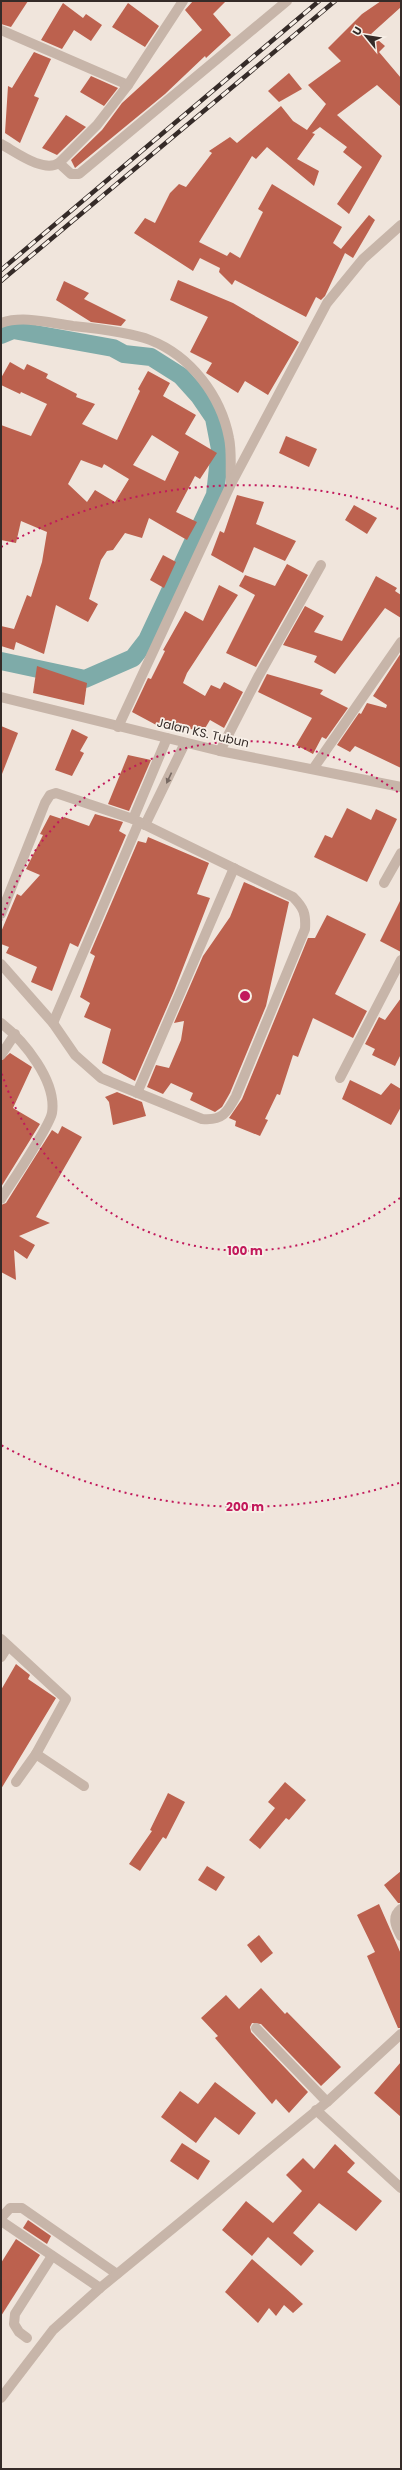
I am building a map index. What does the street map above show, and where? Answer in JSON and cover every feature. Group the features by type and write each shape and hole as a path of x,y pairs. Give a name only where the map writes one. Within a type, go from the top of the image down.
{"street":[{"path":"1,144 45,167 54,167 97,125 128,86 183,1"},
{"path":"59,163 71,174 79,174 287,1"},
{"path":"1,30 128,86"},
{"path":"118,727 231,484 327,303 363,259 401,225"},
{"path":"1,323 12,319 82,327 150,340 178,355 199,375 222,409 230,439 231,484"},
{"path":"220,751 258,677 321,565"},
{"path":"313,769 401,642"},
{"name":"Jalan KS. Tubun","path":"1,697 220,751 401,787"},
{"path":"53,1023 139,822 167,738"},
{"path":"139,822 185,743"},
{"path":"1,914 50,795 62,793 139,822 293,897 305,912 306,920 305,929 236,1096 227,1112 220,1119 202,1119 101,1078 75,1055 53,1023 1,964"},
{"path":"384,883 401,853"},
{"path":"137,1093 234,868"},
{"path":"340,1078 401,960"},
{"path":"1,1024 15,1034 30,1052 47,1082 52,1113 1,1200"},
{"path":"1,1055 15,1034"},
{"path":"1,1657 4,1643 66,1699 36,1754 16,1782"},
{"path":"36,1754 84,1786"},
{"path":"401,1909 397,1912 394,1922 401,1936"},
{"path":"256,2028 327,2102"},
{"path":"1,2398 53,2330 100,2288 327,2102 401,2034"},
{"path":"316,2110 401,2188"},
{"path":"100,2288 1,2220 10,2208 22,2208 117,2274"},
{"path":"27,2338 18,2332 14,2324 15,2314 52,2256"}],"building":[{"path":"1,1 28,1 11,27 1,24"},
{"path":"193,1 226,1 213,14 231,35 206,58 205,56 165,94 75,168 71,160 102,130 122,103 202,30 185,10"},
{"path":"381,1 401,1 401,7 371,34 385,46 379,52 401,78 401,107 377,85 337,115 382,156 349,214 337,204 362,167 343,152 347,147 320,127 312,133 315,134 297,159 319,171 314,186 267,147 256,159 252,156 199,242 227,256 230,252 240,258 263,212 258,209 272,184 342,227 333,243 341,249 369,215 375,220 353,258 345,253 325,296 321,300 316,297 306,317 235,280 232,285 219,272 220,268 200,258 193,271 134,233 145,218 155,223 170,193 179,184 186,187 212,153 209,151 230,137 237,143 281,106 293,121 307,130 326,104 308,85 341,61 328,48 362,14"},
{"path":"63,3 83,18 86,14 102,25 91,41 74,30 62,49 41,40"},
{"path":"128,3 159,26 145,47 112,27"},
{"path":"34,52 51,59 34,96 39,98 20,143 5,133 8,86 12,88"},
{"path":"289,73 302,89 279,102 268,91"},
{"path":"91,76 118,88 104,106 80,92"},
{"path":"66,115 86,127 57,155 42,148"},
{"path":"178,280 233,303 299,342 268,395 245,381 238,393 206,373 212,363 190,352 208,317 170,300"},
{"path":"64,281 89,293 84,299 126,320 121,326 91,322 56,300"},
{"path":"10,362 24,370 27,364 48,374 46,378 77,394 76,397 95,404 82,424 117,440 140,391 138,389 148,371 170,383 163,396 196,415 185,434 217,453 200,479 195,476 176,512 197,522 187,540 149,518 142,538 125,533 113,550 107,551 101,560 89,599 98,604 88,622 56,605 44,654 16,642 14,650 1,646 1,626 14,629 27,595 31,597 42,562 47,532 21,521 16,543 1,540 1,425 31,436 47,404 1,385 1,378","holes":["152,435 179,452 165,481 133,465","81,460 102,468 104,464 129,479 115,502 95,490 87,502 68,484"]},
{"path":"286,436 317,449 309,467 279,453"},
{"path":"237,495 264,502 256,524 296,541 285,561 254,547 243,573 211,555 220,531 224,533"},
{"path":"354,505 377,518 367,534 345,520"},
{"path":"163,555 176,562 164,588 150,580"},
{"path":"287,564 308,575 256,667 226,653 255,595 239,586 245,575 275,586"},
{"path":"376,576 397,588 395,591 401,595 401,618 385,608 335,674 314,662 317,656 283,645 305,606 324,616 314,632 342,641"},
{"path":"219,585 238,595 187,673 183,683 205,696 211,685 220,689 224,682 243,692 224,728 210,720 204,730 160,727 132,712 148,678 151,679 165,651 163,650 185,611 203,621"},
{"path":"401,653 401,768 355,746 350,752 337,745 359,713 361,714 367,703 386,708 387,705 373,696"},
{"path":"37,666 87,683 84,705 33,693"},
{"path":"267,674 323,690 320,694 348,708 326,739 322,737 313,754 296,745 312,718 258,692"},
{"path":"1,726 18,733 2,774 1,774"},
{"path":"72,729 88,737 80,751 84,753 72,776 55,770"},
{"path":"128,755 151,760 129,811 108,804"},
{"path":"347,808 371,820 376,809 397,819 367,882 314,857 325,835 332,838"},
{"path":"95,814 123,822 119,831 126,835 78,947 70,943 52,991 31,982 37,967 6,953 9,947 1,944 1,932 17,894 21,896 40,875 26,869 43,835 40,834 50,815 62,819 64,817 89,826"},
{"path":"148,837 209,863 197,894 210,898 174,991 135,1081 102,1063 111,1029 84,1017 90,1003 80,997 95,956 90,953 138,841 146,843"},
{"path":"244,882 289,902 266,1006 230,1093 222,1107 215,1112 190,1100 193,1093 171,1083 163,1094 147,1087 156,1065 169,1068 181,1040 184,1021 174,1023 203,956 230,917"},
{"path":"401,899 401,952 380,941"},
{"path":"327,915 366,934 335,994 367,1011 353,1038 313,1018 298,1057 293,1055 280,1095 277,1094 265,1119 268,1120 260,1136 235,1126 236,1121 229,1118 242,1099 308,938 315,938"},
{"path":"401,998 401,1054 395,1066 372,1055 375,1049 365,1044 379,1017 385,1020"},
{"path":"10,1053 32,1067 13,1108 40,1124 1,1187 1,1061"},
{"path":"350,1080 381,1095 391,1083 401,1089 401,1107 391,1125 342,1099"},
{"path":"117,1092 142,1102 146,1116 113,1125 109,1102 105,1097"},
{"path":"62,1126 82,1137 36,1217 50,1223 19,1236 35,1245 27,1259 14,1250 16,1280 1,1272 1,1205 6,1203 52,1130 58,1134"},
{"path":"16,1664 30,1675 28,1679 56,1698 1,1789 1,1690"},
{"path":"285,1782 306,1800 289,1820 286,1818 260,1849 249,1840 275,1808 268,1802"},
{"path":"168,1793 185,1802 166,1839 163,1837 140,1871 129,1864 152,1831 150,1830"},
{"path":"207,1866 225,1877 216,1891 198,1880"},
{"path":"401,1871 401,1903 398,1903 384,1885"},
{"path":"379,1904 401,1954 401,2028 398,2028 367,1956 375,1952 357,1915"},
{"path":"259,1935 273,1953 261,1963 247,1945"},
{"path":"261,1988 285,2014 287,2012 341,2067 321,2086 261,2024 252,2023 250,2027 251,2032 308,2092 289,2113 276,2099 272,2104 215,2038 218,2036 201,2018 226,1995 239,2009"},
{"path":"401,2062 401,2117 374,2093"},
{"path":"215,2082 256,2113 239,2135 215,2117 196,2143 161,2117 180,2091 198,2104"},
{"path":"182,2143 210,2161 198,2180 170,2161"},
{"path":"335,2144 355,2163 347,2172 382,2201 356,2231 319,2203 293,2233 314,2251 301,2266 268,2237 252,2256 222,2230 246,2201 273,2223 302,2191 286,2175 303,2158 314,2169"},
{"path":"28,2220 51,2236 47,2244 23,2228"},
{"path":"16,2239 40,2255 1,2316 1,2263"},
{"path":"252,2259 303,2304 293,2313 284,2305 276,2316 269,2308 258,2323 225,2292"}],"waterway":[{"path":"1,335 13,330 113,348 124,354 151,357 181,376 199,396 214,418 220,449 215,495 147,640 133,658 85,679 1,661"}],"railway":[{"path":"1,270 319,1"},
{"path":"1,281 335,1"}]}
